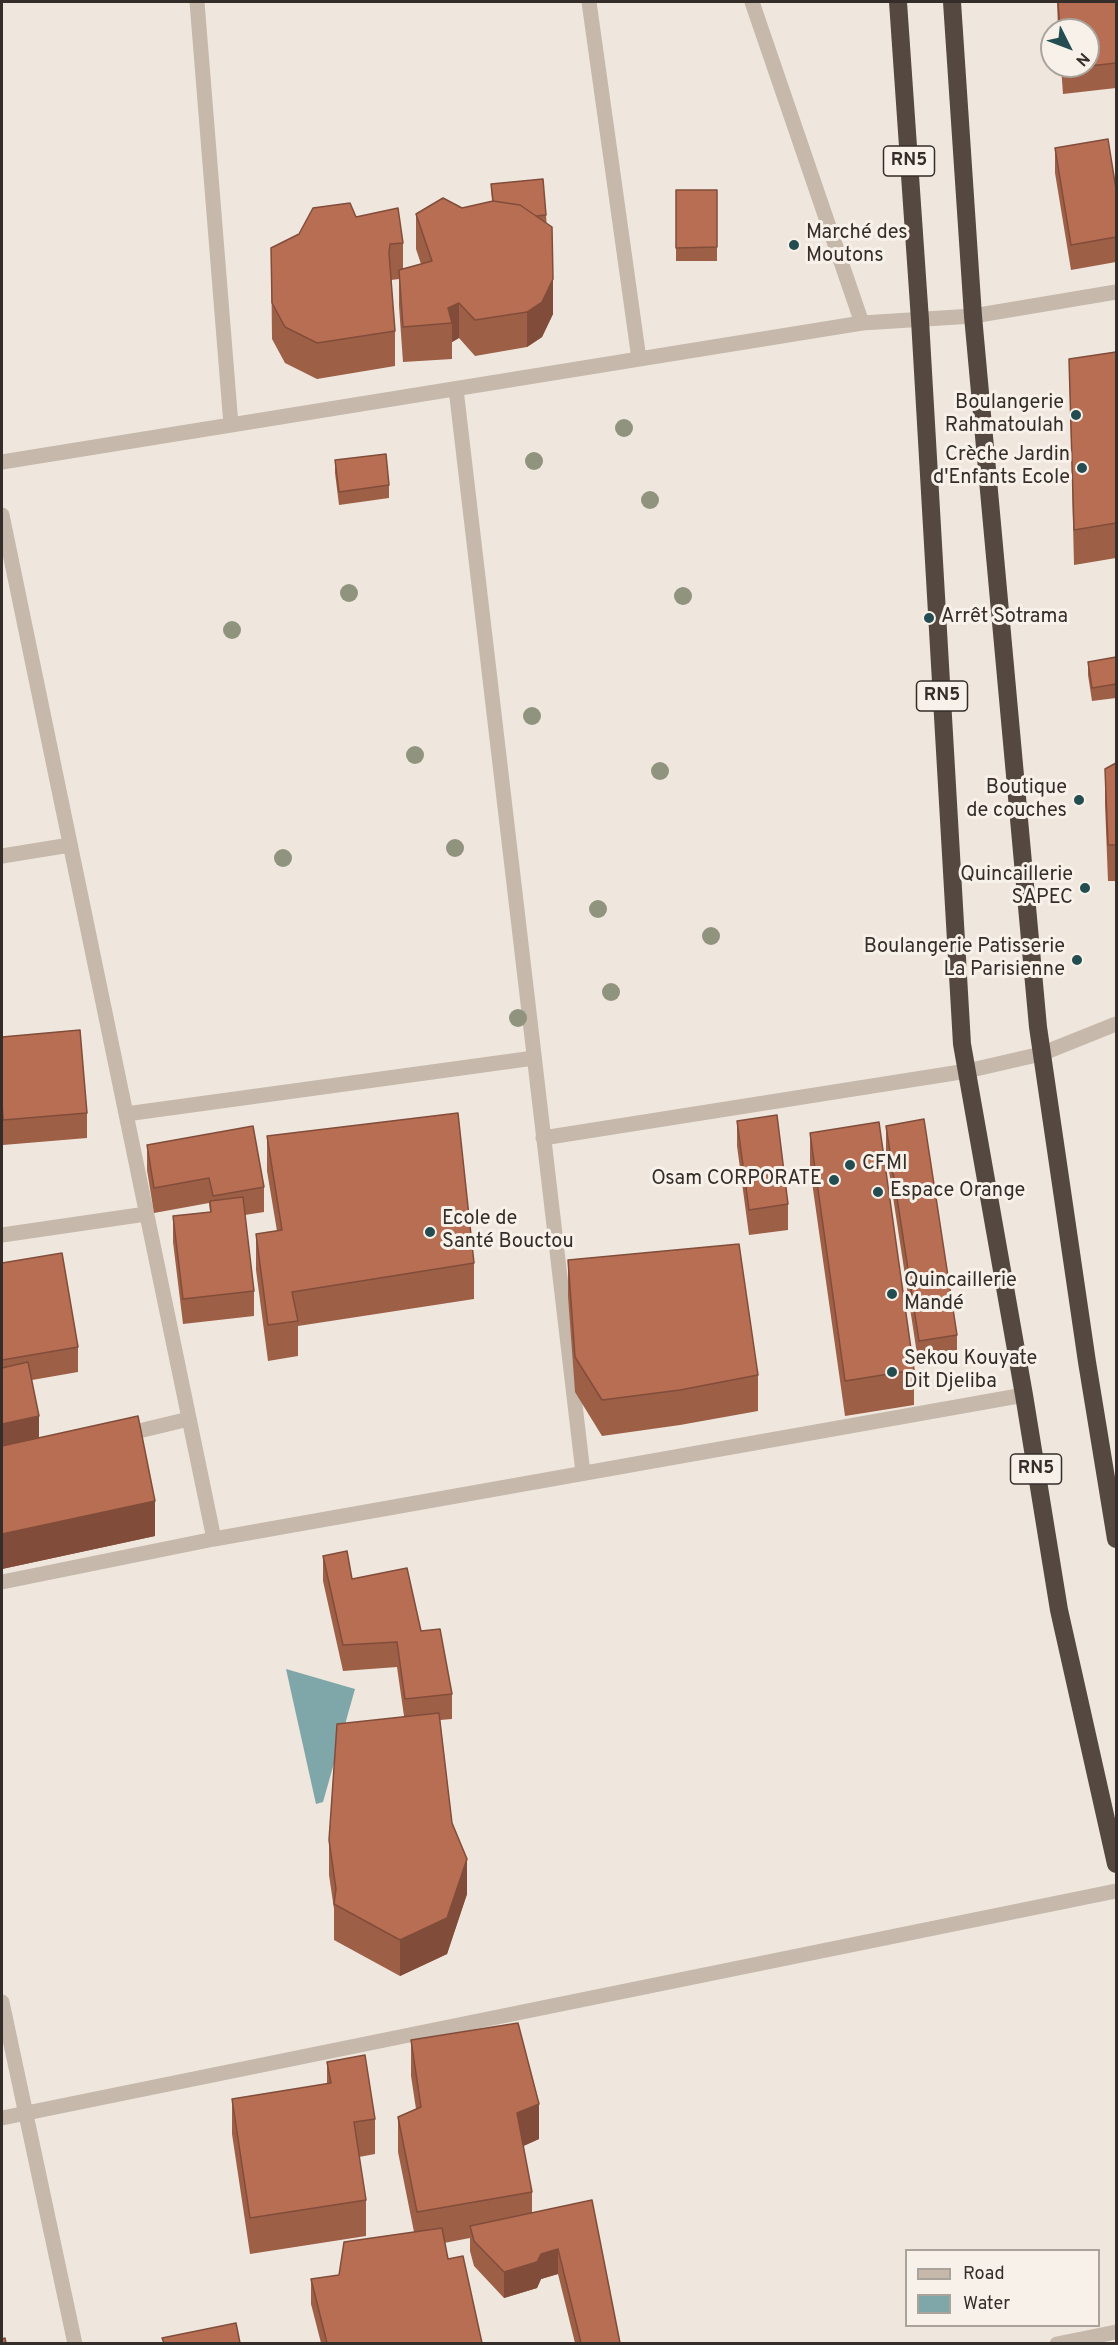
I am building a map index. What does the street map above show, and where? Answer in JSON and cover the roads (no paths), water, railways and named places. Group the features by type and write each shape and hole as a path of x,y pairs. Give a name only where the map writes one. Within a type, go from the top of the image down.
{"highway":[{"name":"RN5","path":"898,2 920,320 961,1032 1059,1610 1116,1864"},
{"name":"RN5","path":"952,2 973,316 1041,1054 1116,1539"}],"street":[{"path":"197,2 231,426"},
{"path":"590,2 639,359"},
{"path":"752,2 862,323"},
{"path":"2,462 862,323 973,316 1116,292"},
{"path":"456,389 583,1473"},
{"path":"2,515 214,1539"},
{"path":"2,856 70,845"},
{"path":"543,1138 967,1071 1041,1054 1116,1024"},
{"path":"126,1114 534,1058"},
{"path":"2,1235 146,1214"},
{"path":"2,1582 214,1539 1024,1395"},
{"path":"112,1437 189,1419"},
{"path":"2,2118 1116,1891"},
{"path":"2,2002 75,2343"},
{"path":"1057,2343 1116,2331"}],"water":[{"path":"286,1669 355,1689 323,1802 316,1804"}],"place":[{"name":"Marché des Moutons","path":"794,245"},
{"name":"Boulangerie Rahmatoulah","path":"1076,415"},
{"name":"Crèche Jardin d'Enfants Ecole","path":"1082,468"},
{"name":"Arrêt Sotrama","path":"929,618"},
{"name":"Boutique de couches","path":"1079,800"},
{"name":"Quincaillerie SAPEC","path":"1085,888"},
{"name":"Boulangerie Patisserie La Parisienne","path":"1077,960"},
{"name":"CFMI","path":"850,1165"},
{"name":"Osam CORPORATE","path":"834,1180"},
{"name":"Espace Orange","path":"878,1192"},
{"name":"Ecole de Santé Bouctou","path":"430,1232"},
{"name":"Quincaillerie Mandé","path":"892,1294"},
{"name":"Sekou Kouyate Dit Djeliba","path":"892,1372"}]}
